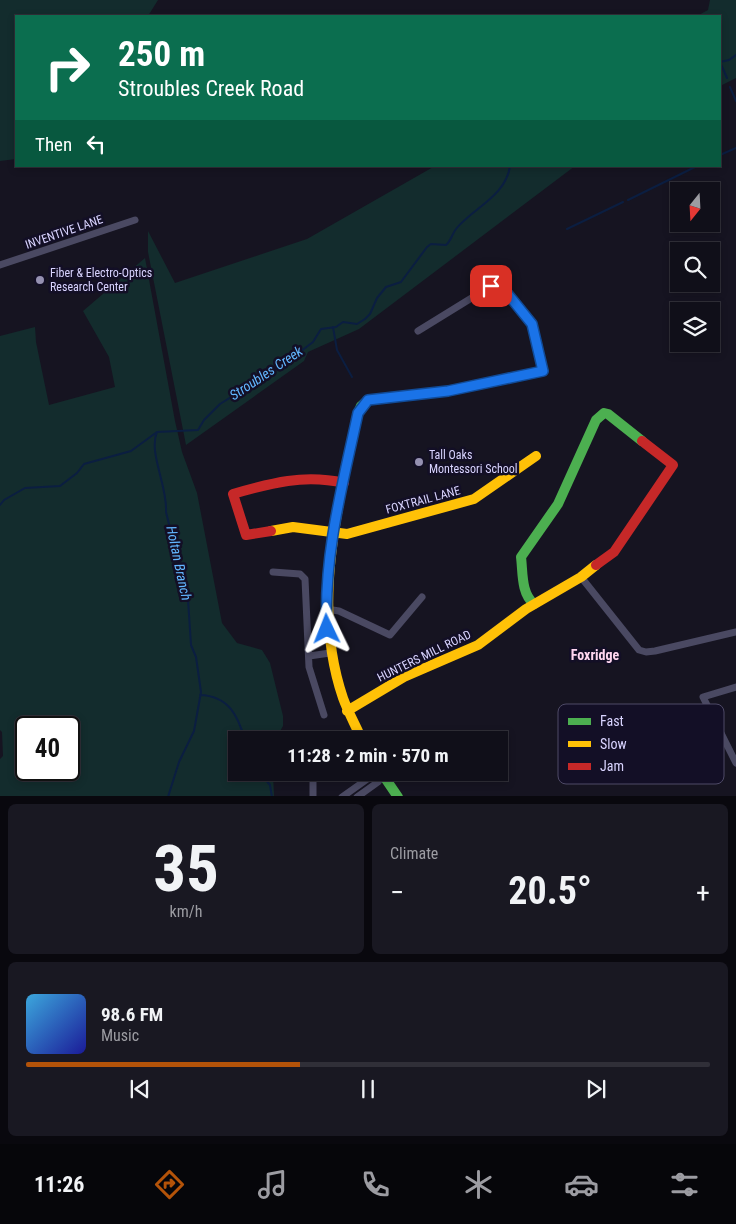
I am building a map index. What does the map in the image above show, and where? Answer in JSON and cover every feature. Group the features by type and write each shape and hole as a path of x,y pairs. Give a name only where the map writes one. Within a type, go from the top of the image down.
{"street":[{"name":"INVENTIVE LANE","path":"0,265 135,220"},
{"path":"357,731 336,682 330,653 326,609 327,579 334,534 358,413 368,400 448,391 543,371 532,324 499,285 491,286 418,331"},
{"name":"HUNTERS MILL ROAD","path":"347,711 404,677 478,645 534,604 580,577 618,549 673,465 608,414 604,413 596,420 558,504 521,557 524,590 528,599 534,604"},
{"name":"FOXTRAIL LANE","path":"344,483 326,478 294,477 233,494 246,535 293,526 334,534 347,534 474,499 536,456"},
{"path":"273,572 300,574 305,579 310,667 324,715"},
{"path":"580,577 639,650 646,652 655,651 736,632"},
{"path":"326,609 339,611 390,635 422,597"},
{"path":"309,656 330,653"},
{"path":"706,704 703,697 736,688"},
{"path":"724,739 736,763"},
{"path":"313,781 314,796"},
{"path":"342,796 365,781"},
{"path":"357,796 379,781"},
{"path":"389,781 398,796"}],"green space":[{"path":"0,0 158,0 149,15 15,15 15,159 0,161"},
{"path":"710,0 736,0 736,78 721,86 721,15 699,15 708,10"},
{"path":"433,167 574,167 359,329 308,352 304,361 186,445 148,252 148,231 175,283 307,239"},
{"path":"145,258 175,421 182,452 197,493 222,623 237,643 262,650 270,663 283,716 283,726 280,731 228,731 228,781 273,781 274,796 0,796 0,759 3,756 2,732 0,730 0,336 35,327 36,342 49,405 115,387 109,357 83,311"}],"waterway":[{"name":"Stroubles Creek","path":"721,62 729,60 736,55"},
{"path":"721,64 727,78"},
{"path":"730,87 736,101"},
{"path":"721,155 736,148"},
{"name":"Stroubles Creek","path":"0,505 4,500 25,488 60,486 77,473 84,464 131,451 157,432 198,430 204,420 220,404 284,364 313,342 321,329 336,327 343,322 357,324 365,319 386,287 401,282 427,247 431,244 446,245 463,221 496,194 502,186 510,167"},
{"path":"628,200 695,167"},
{"path":"567,229 623,202"},
{"path":"333,327 337,350 352,377"},
{"name":"Holtan Branch","path":"157,432 155,440 156,460 166,502 166,512 188,600 191,645 196,657 201,692 194,731 179,762 168,796"},
{"path":"200,695 210,696 225,703 235,715 242,731"},
{"path":"267,781 270,785 272,796"}],"traffic: fast":[{"path":"346,467 358,413 361,406 368,400"},
{"path":"534,604 525,589 521,557 558,504 596,420 604,413 608,414 642,441"},
{"path":"387,781 397,796"}],"traffic: slow":[{"path":"271,531 293,527 347,534 474,499 536,456"},
{"path":"346,467 331,553 328,612 330,641 335,669 343,698 358,731"},
{"path":"347,711 404,677 478,645 526,609 581,577 596,565"}],"traffic: jam":[{"path":"596,565 614,552 673,465 642,441"},
{"path":"271,531 246,535 233,494 288,481 315,479 344,483"}],"place":[{"name":"Fiber & Electro-Optics Research Center","path":"40,280"},
{"name":"Tall Oaks Montessori School","path":"419,462"}],"district":[{"name":"Foxridge","path":"595,655"}],"route":[{"path":"327,629 326,592 330,554 358,413 363,403 368,400 448,391 543,371 532,324 503,288 499,285 491,286"}]}
